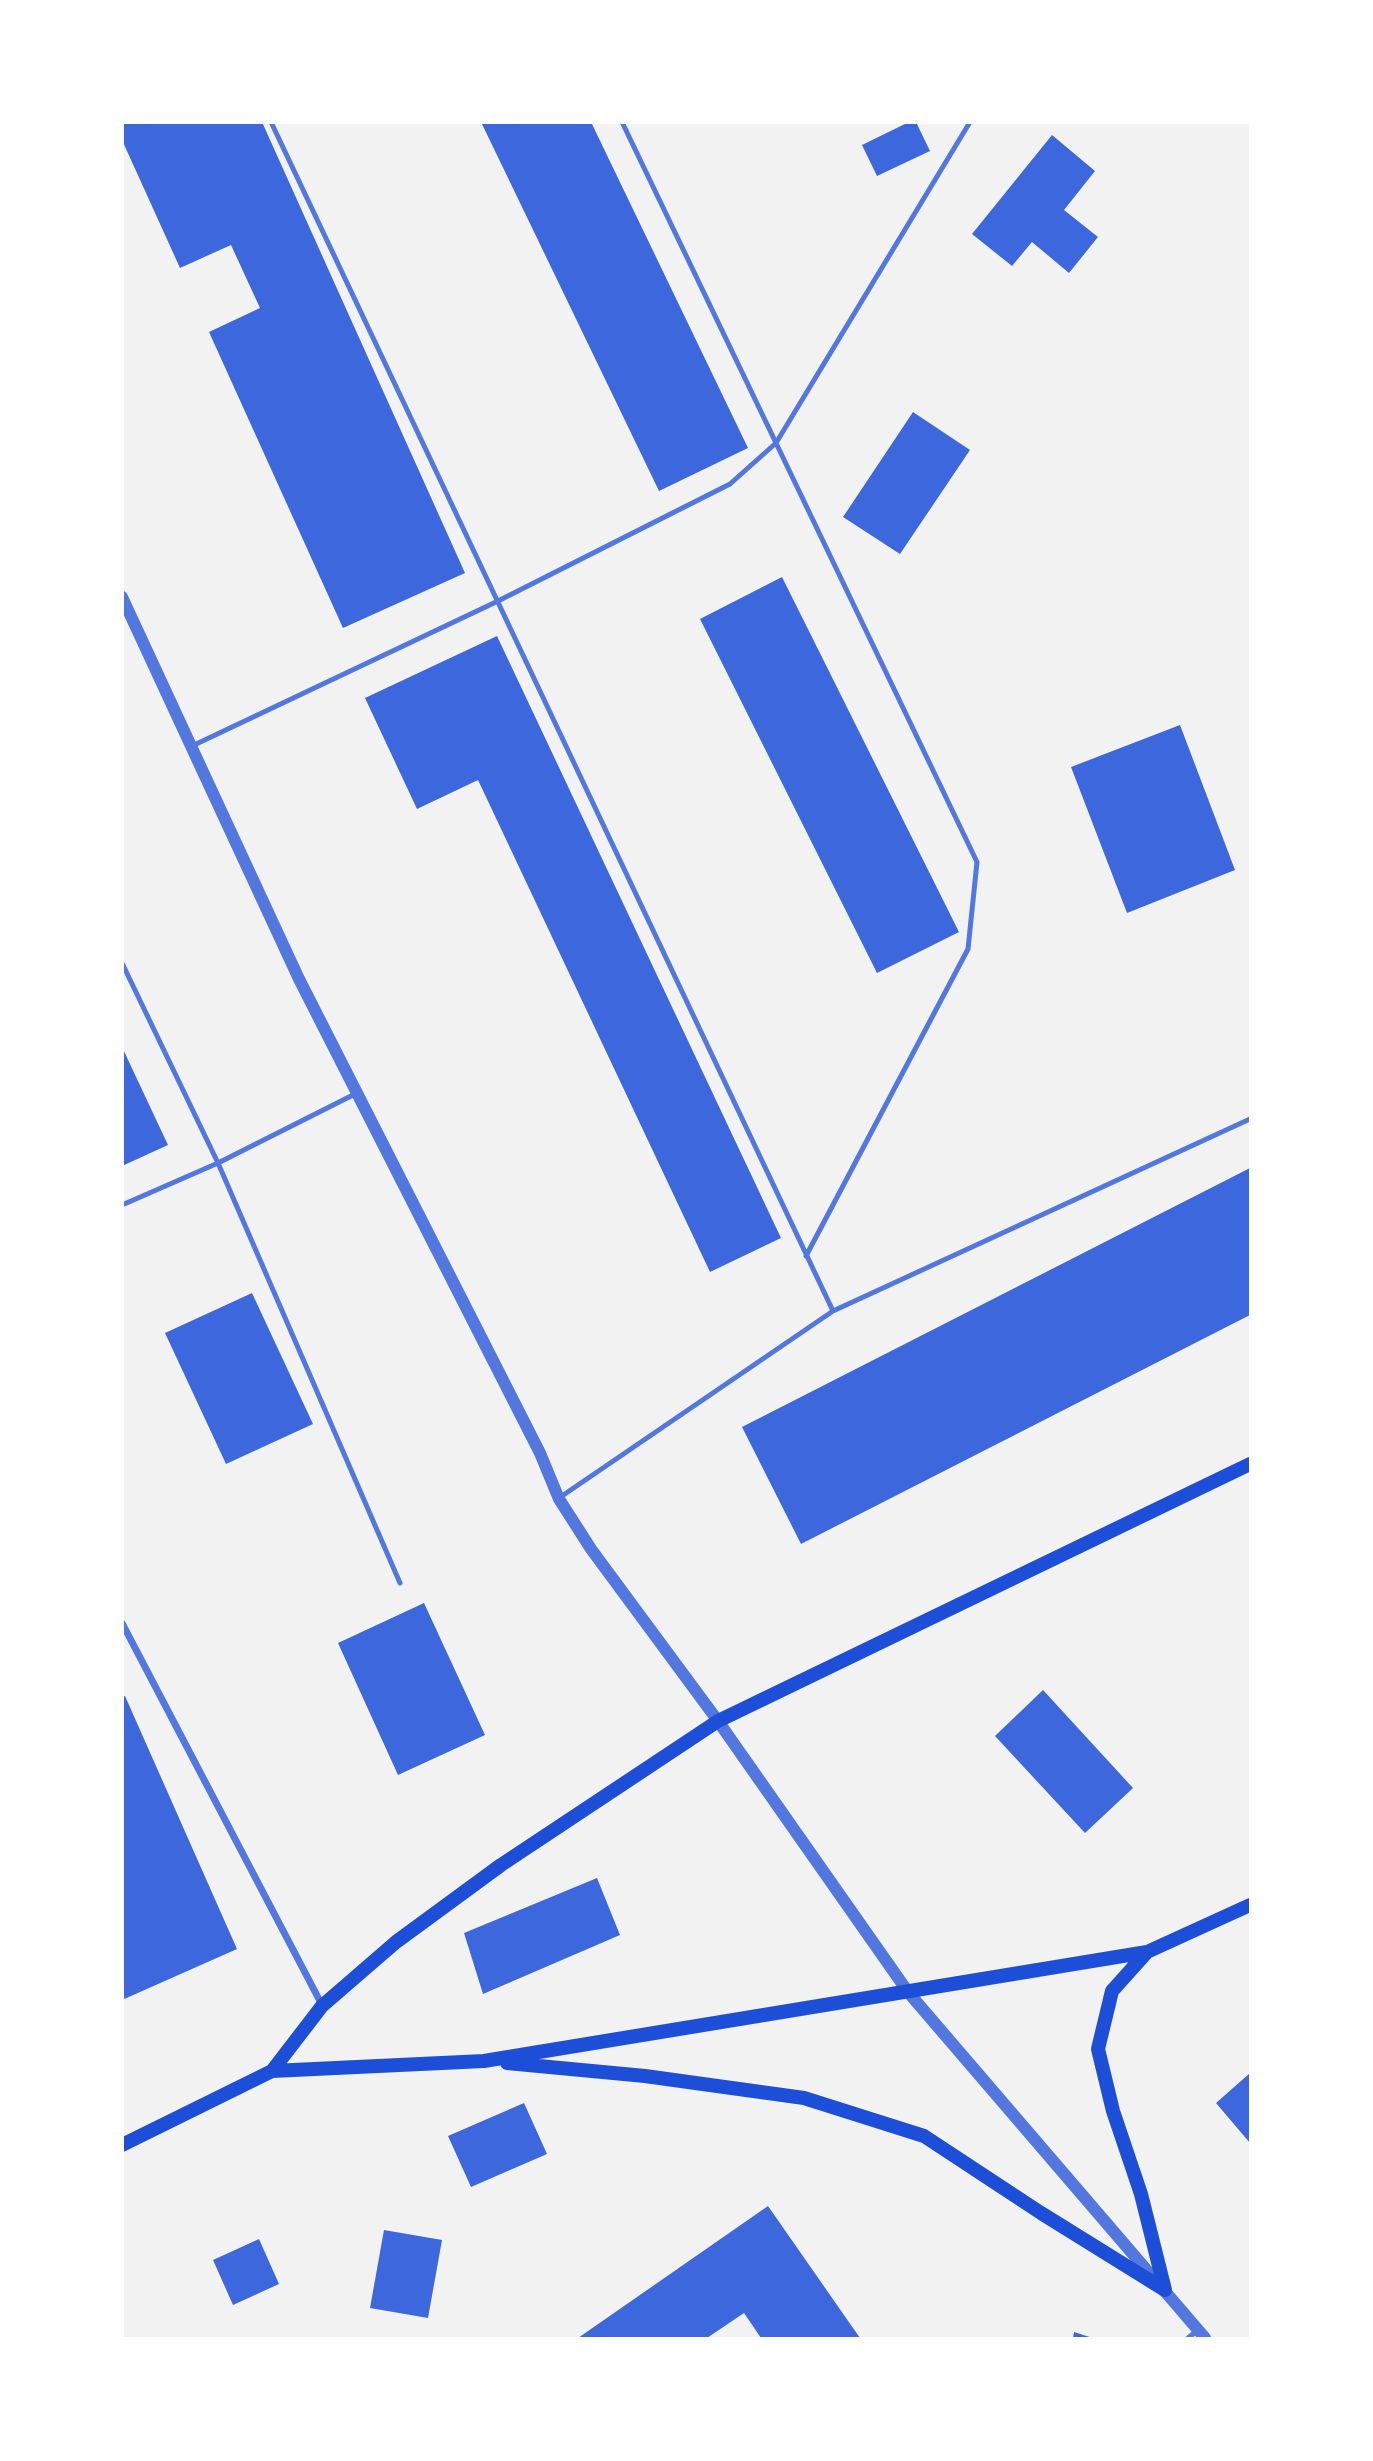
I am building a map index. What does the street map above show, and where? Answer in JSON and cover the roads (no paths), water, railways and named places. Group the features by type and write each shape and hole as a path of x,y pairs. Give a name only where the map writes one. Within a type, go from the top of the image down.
{"main road":[{"path":"272,2071 322,2006 396,1942 501,1866 718,1721 1251,1464"},
{"path":"122,2145 272,2071 484,2061 1147,1952 1251,1905"},
{"path":"1147,1952 1112,1991 1098,2049 1113,2111 1141,2194 1166,2290"},
{"path":"484,2061 645,2076 804,2098 924,2136 1041,2213 1166,2290"}],"street":[{"path":"122,597 299,979 540,1453 559,1499 591,1549 718,1721 908,1992 1166,2290 1197,2336"},
{"path":"122,1623 322,2006"}],"lane":[{"path":"271,122 833,1311"},
{"path":"622,122 977,862 968,949 806,1256"},
{"path":"192,746 496,602 730,484 776,443 970,122"},
{"path":"122,963 218,1163 400,1583"},
{"path":"122,1205 218,1163 357,1093"},
{"path":"559,1499 833,1311 1251,1119"}]}
